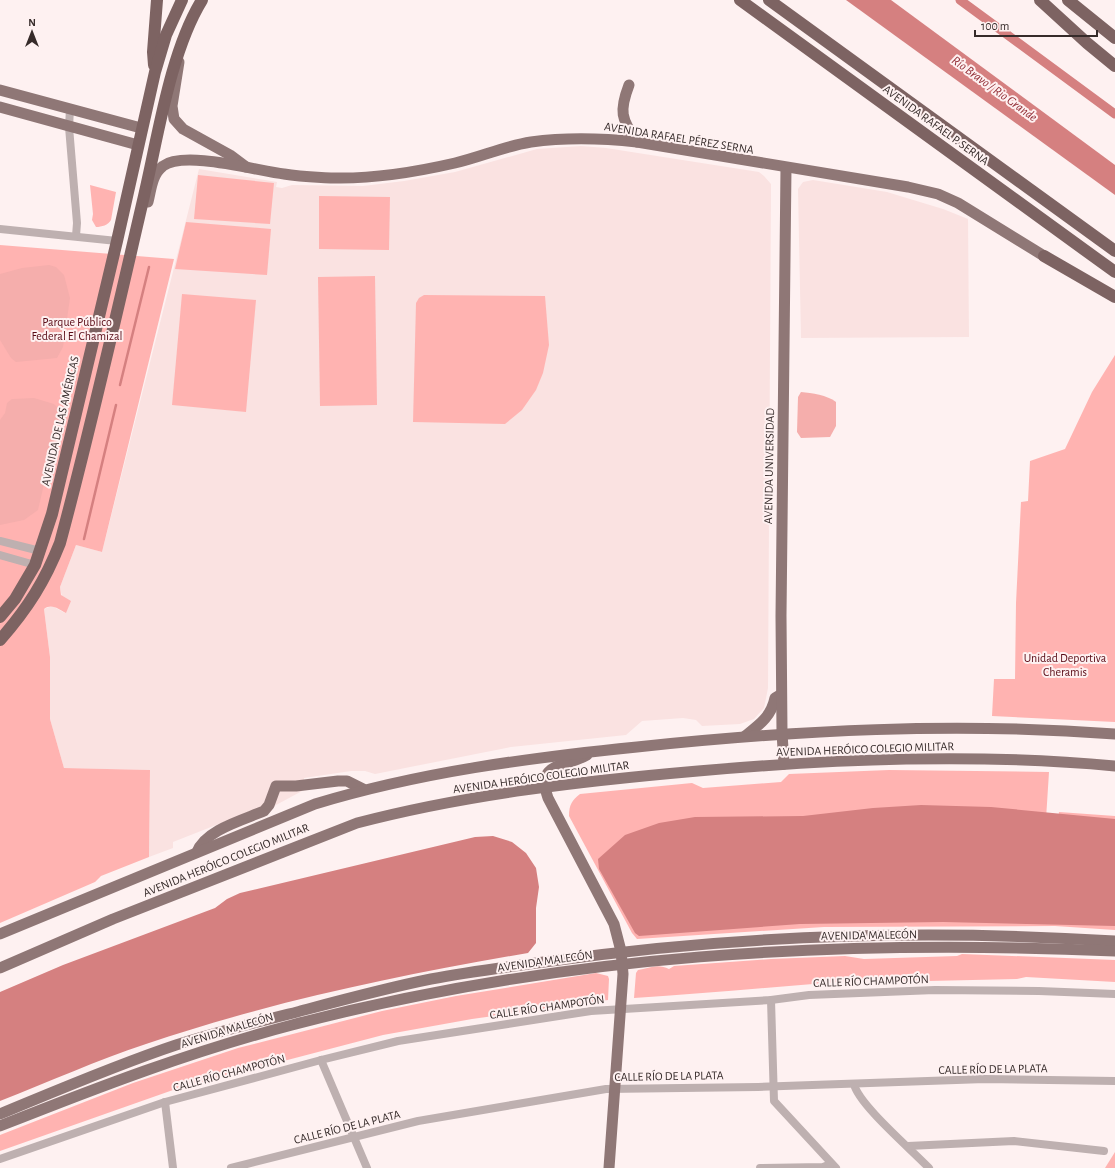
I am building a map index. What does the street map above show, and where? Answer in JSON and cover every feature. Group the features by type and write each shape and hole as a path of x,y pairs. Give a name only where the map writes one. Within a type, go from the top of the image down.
{"highway":[{"path":"155,72 153,52 157,0"},
{"name":"AVENIDA DE LAS AMÉRICAS","path":"0,617 15,599 35,565 52,514 118,241 141,128 155,72 166,35 182,0"},
{"path":"0,640 39,589 47,575 60,543 134,243 172,77 188,26 202,0"},
{"name":"AVENIDA RAFAEL P. SERNA","path":"740,0 1115,272"},
{"name":"AVENIDA RAFAEL P. SERNA","path":"769,0 1115,251"},
{"path":"1030,0 1115,66"},
{"path":"1040,0 1087,43"},
{"path":"1068,0 1115,38"},
{"path":"110,336 114,298 125,253 123,244 118,241"},
{"path":"1044,256 1115,298"}],"main road":[{"path":"179,54 172,106 174,119 183,129 230,155 248,168"},
{"path":"629,85 624,99 622,112 625,124 637,142"},
{"path":"0,90 141,128"},
{"path":"0,107 138,145"},
{"name":"AVENIDA RAFAEL PÉREZ SERNA","path":"134,243 140,233 157,172 166,164 184,160 200,161 306,177 364,176 397,173 456,162 530,142 578,138 637,142 786,168 908,187 938,194 981,215 1044,256"},
{"name":"AVENIDA UNIVERSIDAD","path":"784,764 781,695 786,168"},
{"path":"744,736 766,720 773,707 775,698 781,695"},
{"name":"AVENIDA HERÓICO COLEGIO MILITAR","path":"0,934 308,806 363,789 476,767 593,751 744,736 857,728 1034,729 1115,734"},
{"path":"593,751 578,760 552,768 545,777 545,787 548,798 614,924 621,950 623,964 621,1009 609,1168"},
{"name":"AVENIDA HERÓICO COLEGIO MILITAR","path":"0,968 113,919 357,823 393,814 545,787 673,773 784,764 886,760 978,759 1115,766"},
{"path":"197,852 202,842 210,835 264,811 269,805 276,786 296,786 347,781 363,789"},
{"name":"AVENIDA MALECÓN","path":"0,1114 145,1056 239,1027 432,979 621,950 740,941 898,935 1005,935 1115,941"},
{"name":"AVENIDA MALECÓN","path":"0,1126 143,1070 293,1024 447,989 623,964 795,949 903,946 1040,948 1115,951"}],"street":[{"path":"70,109 69,127 77,223 76,236"},
{"path":"0,229 118,241"},
{"path":"0,541 40,551"},
{"path":"0,555 35,565"},
{"name":"CALLE RÍO CHAMPOTÓN","path":"0,1159 165,1102 321,1060 398,1041 591,1011 771,1000 809,995 935,990 1039,991 1115,994"},
{"path":"771,1000 774,1101 834,1166"},
{"path":"321,1060 367,1168"},
{"name":"CALLE RÍO DE LA PLATA","path":"231,1168 418,1121 615,1088 774,1087 985,1079 1115,1081"},
{"path":"854,1084 855,1091 867,1106 929,1168"},
{"path":"165,1102 173,1168"},
{"path":"908,1146 1014,1141 1104,1151"},
{"path":"760,1168 834,1166"}],"shaded area":[{"path":"581,146 606,148 759,172 771,184 768,688 764,708 754,719 740,724 702,726 696,720 683,718 642,721 626,735 511,747 375,774 365,771 351,771 304,778 304,790 269,810 262,807 173,842 173,848 149,857 150,770 64,768 50,719 50,657 44,609 52,606 65,613 60,587 76,545 102,552 199,169 277,182 276,187 282,188 292,185 363,186 404,181 455,172 537,149"},
{"path":"813,180 887,192 943,209 968,219 969,337 801,338 798,189 803,182"},
{"path":"49,265 56,267 64,275 70,298 63,347 57,358 16,362 11,358 0,340 0,274 22,268"},
{"path":"801,392 824,396 836,402 836,426 830,437 801,438 797,432 798,397"},
{"path":"34,398 54,404 61,411 38,510 24,520 0,525 0,420 5,413 7,403 12,399"}],"green space":[{"path":"198,175 274,183 270,224 194,219"},
{"path":"90,185 116,192 111,220 103,226 96,227 92,220 93,214"},
{"path":"319,196 390,197 389,250 319,249"},
{"path":"186,222 271,229 267,275 175,269"},
{"name":"Parque Público Federal El Chamizal","path":"0,245 174,259 102,552 76,545 60,587 61,595 71,601 66,613 58,608 47,607 44,609 50,657 50,719 64,768 150,770 149,857 101,876 95,882 0,923"},
{"path":"375,276 377,405 320,406 318,277"},
{"path":"182,294 256,300 246,412 172,405"},
{"path":"424,295 545,296 549,345 543,373 536,390 522,410 505,424 413,422 416,303 419,298"},
{"name":"Unidad Deportiva Cheramis","path":"1115,355 1115,722 992,716 994,679 1015,679 1016,603 1021,502 1028,501 1030,461 1065,449 1092,392"},
{"path":"889,770 1049,772 1046,819 1058,820 1059,812 1115,816 1115,930 1055,926 824,927 637,939 632,933 569,816 572,803 580,794 692,783 703,788 781,782 789,774"},
{"path":"962,954 1115,960 1115,982 1026,977 1017,979 884,982 870,980 634,998 636,973 638,970 654,966 661,966 669,969 674,966 771,959 845,956 864,959 957,956"},
{"path":"596,973 608,976 608,1000 472,1019 383,1035 173,1090 0,1151 0,1135 133,1083 238,1048 382,1011 456,996"},
{"path":"1115,1152 1115,1168 1105,1168"}],"water":[{"name":"Río Bravo / Rio Grande","path":"846,0 891,0 1115,165 1115,195"},
{"path":"921,805 991,807 1115,819 1115,926 943,922 800,924 639,936 635,933 599,869 598,859 625,835 659,823 695,817 803,816 873,808"},
{"path":"493,836 512,842 526,853 536,868 539,887 536,908 536,943 528,953 383,980 240,1015 128,1050 0,1101 0,992 63,965 215,908 227,899 240,893 475,837"}],"waterway":[{"path":"960,0 1115,114"},
{"path":"120,385 149,267"},
{"path":"84,539 116,405"}]}
